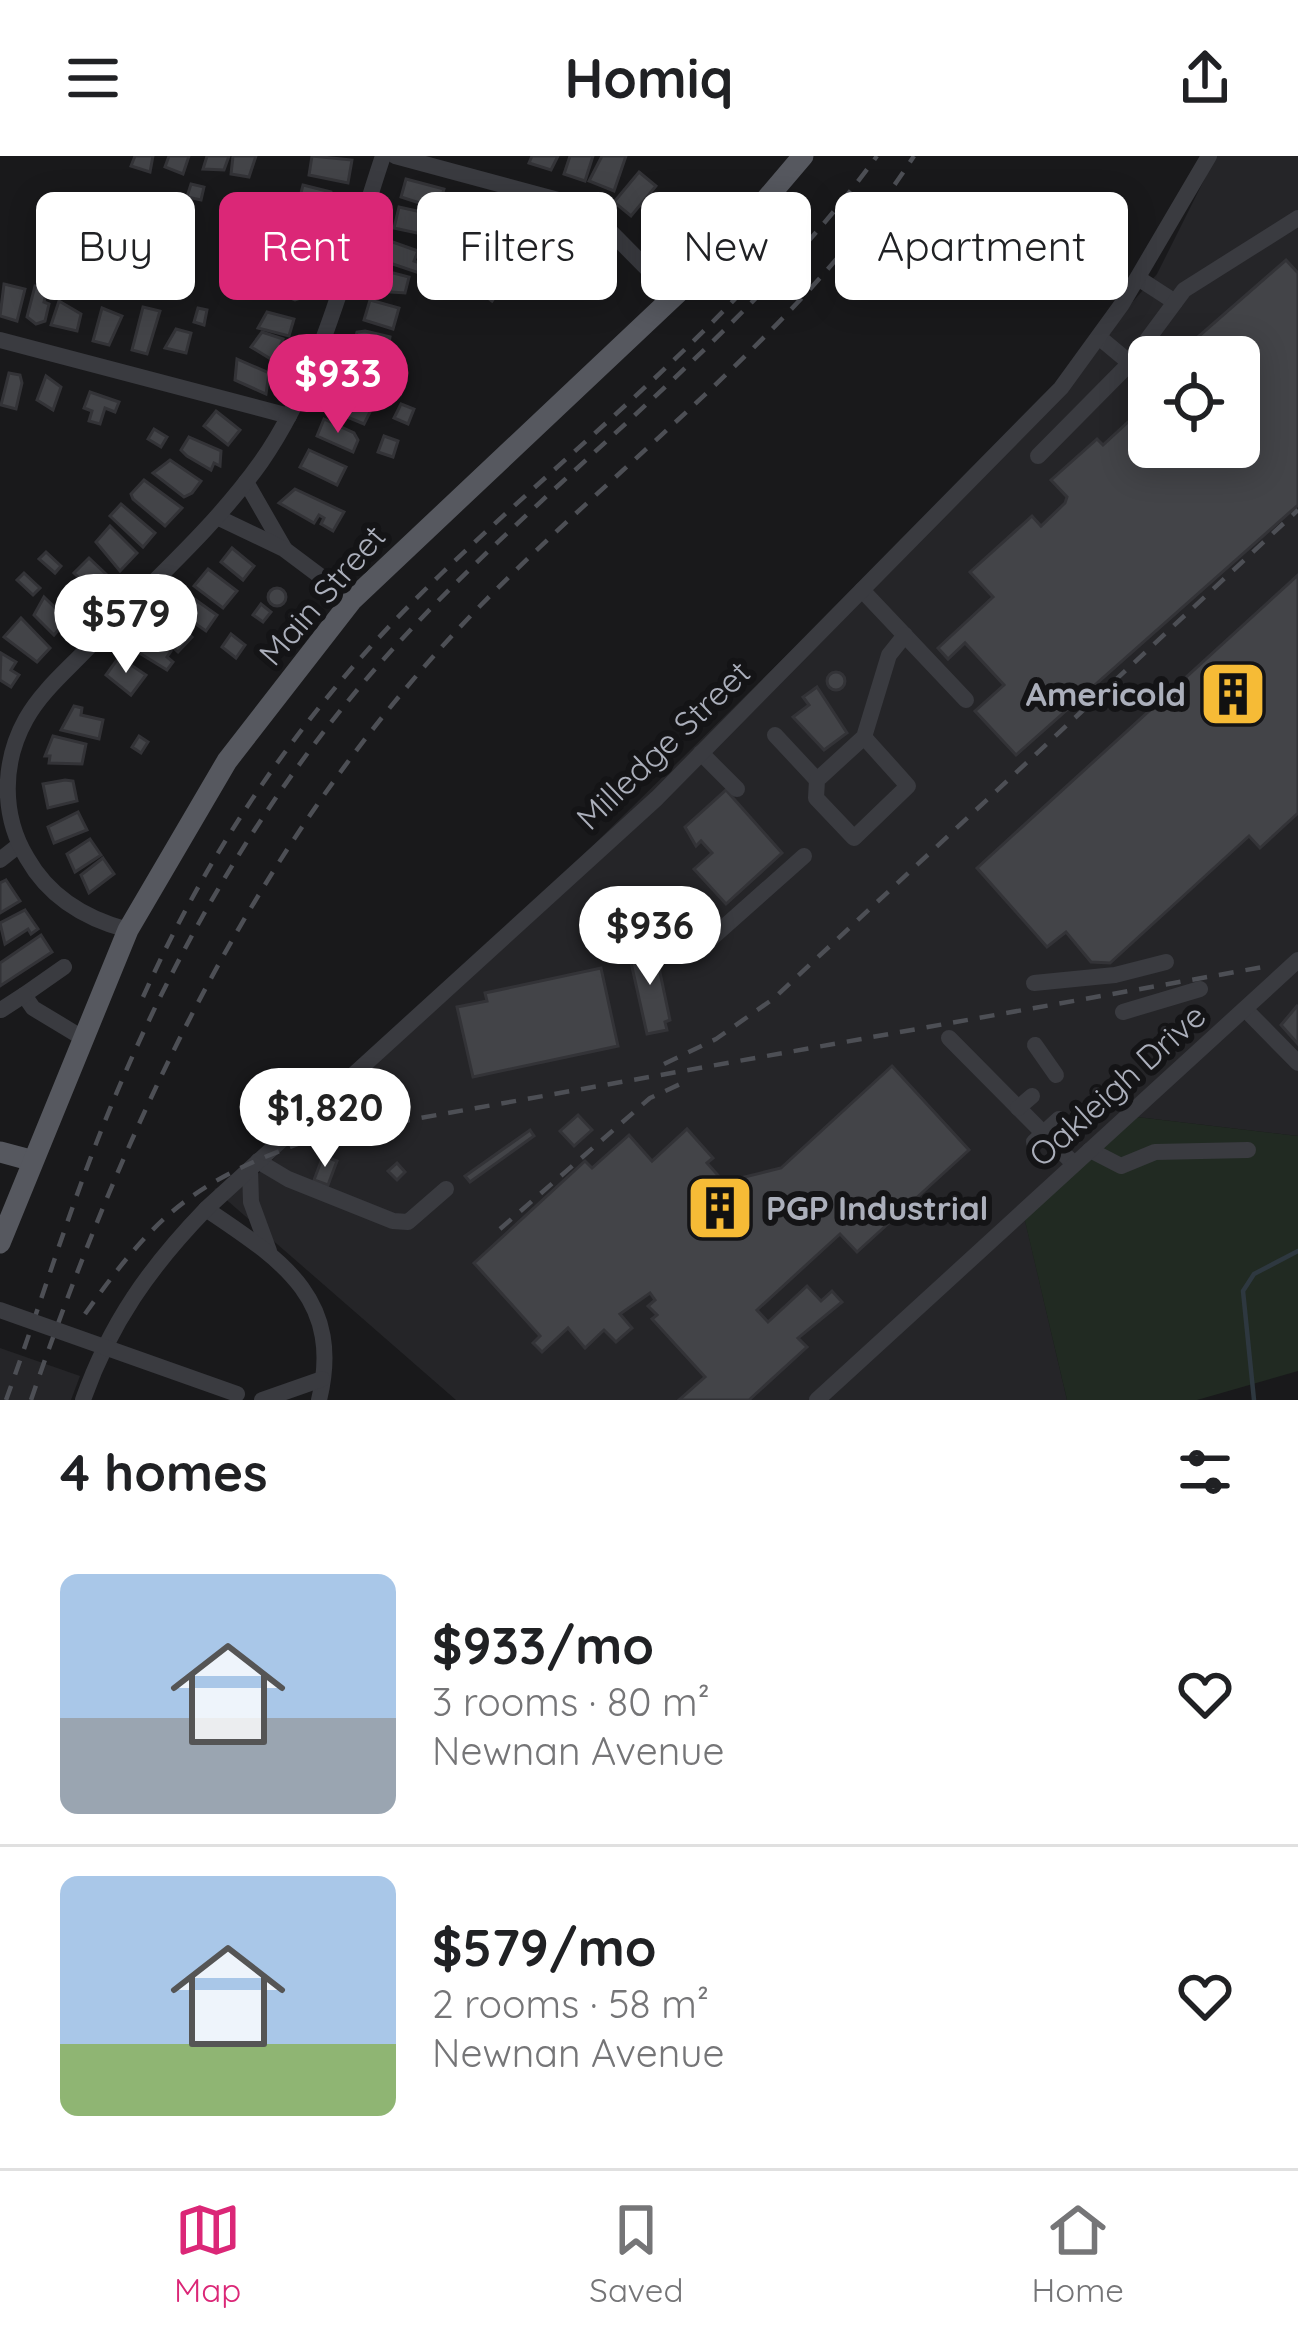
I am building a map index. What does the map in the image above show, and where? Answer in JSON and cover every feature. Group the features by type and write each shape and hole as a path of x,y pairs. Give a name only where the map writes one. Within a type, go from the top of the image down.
{"main road":[{"name":"Main Street","path":"770,192 803,156"},
{"name":"Main Street","path":"0,1244 30,1160 128,930 227,761 352,600 672,300"},
{"path":"0,1152 30,1160"}],"street":[{"path":"128,930 95,921 54,893 19,845 7,780 28,716 217,517 289,416 324,333 382,156"},
{"path":"395,156 573,204 605,226 641,263"},
{"name":"Milledge Street","path":"83,1400 119,1315 206,1209 701,753 1061,388 1100,338 1209,156"},
{"path":"1150,336 1184,290 1298,218"},
{"path":"1138,278 1175,302"},
{"path":"1100,338 1128,361"},
{"path":"0,340 289,416"},
{"path":"1038,456 1128,365"},
{"path":"245,482 284,549"},
{"path":"217,517 284,549 352,600"},
{"path":"862,590 966,700"},
{"path":"864,737 908,786 854,838 816,799 817,780 864,737 889,655 904,635"},
{"path":"775,736 817,780"},
{"path":"701,753 737,789"},
{"path":"0,860 19,845"},
{"path":"706,944 804,856"},
{"name":"Oakleigh Drive","path":"817,1400 1298,960"},
{"path":"1034,983 1114,975 1166,962"},
{"path":"1,1010 64,967"},
{"path":"1124,1012 1201,989"},
{"path":"24,995 33,1008 81,1037"},
{"path":"1245,1009 1298,1063"},
{"path":"949,1038 1024,1111 1039,1138 1074,1165"},
{"path":"1035,1045 1056,1075"},
{"path":"1039,1138 1059,1119"},
{"path":"1090,1150 1121,1166 1155,1152 1248,1150"},
{"path":"269,1251 251,1202 254,1165 393,1221 408,1222 446,1189"},
{"path":"206,1209 269,1251 302,1282 316,1311 324,1352 319,1400"},
{"path":"0,1310 260,1400 322,1379"}],"shaded area":[{"path":"1216,156 1298,156 1298,1136 1120,1115 1024,1216 1067,1400 456,1400 214,1189 259,1173 1045,402 1157,274"},
{"path":"1120,1115 1298,1136 1298,1371 1197,1400 1067,1400 1024,1217"},
{"path":"0,1348 80,1376 71,1400 0,1400"}],"building":[{"path":"135,156 153,156 150,172 131,166"},
{"path":"169,156 189,156 183,174 165,167"},
{"path":"207,156 229,156 224,170 203,169"},
{"path":"233,156 256,156 249,177 231,174"},
{"path":"312,156 352,160 348,183 309,175"},
{"path":"532,156 558,156 551,170 529,163"},
{"path":"570,156 593,156 585,181 564,174"},
{"path":"602,156 626,156 614,191 589,181"},
{"path":"639,172 656,186 651,192 641,192 641,204 631,216 617,204"},
{"path":"406,179 444,189 417,192 417,202 401,197"},
{"path":"191,184 204,187 201,200 189,192"},
{"path":"303,185 331,192 301,192"},
{"path":"399,207 417,211 417,233 394,228"},
{"path":"393,242 417,251 417,272 393,264"},
{"path":"1286,260 1298,273 1298,505 1016,755 975,711 1004,685 965,643 948,659 938,648 993,597 970,572 1032,516 1041,526 1067,497 1051,480 1097,439 1103,445 1128,422 1128,468 1260,468 1260,336 1199,336"},
{"path":"393,273 409,277 405,293 393,292"},
{"path":"4,284 25,289 17,321 0,316"},
{"path":"36,286 36,300 49,304 45,321 36,324 27,317"},
{"path":"370,300 399,308 393,329 364,320"},
{"path":"59,301 81,314 77,331 51,325"},
{"path":"143,307 160,311 147,354 132,350"},
{"path":"102,308 122,316 109,345 93,341"},
{"path":"198,308 207,310 204,325 194,322"},
{"path":"267,312 294,319 289,336 258,328"},
{"path":"176,329 191,333 186,353 165,348"},
{"path":"262,332 283,339 274,361 251,347"},
{"path":"357,332 390,337 386,359 353,347"},
{"path":"237,359 269,373 266,394 235,380"},
{"path":"354,364 378,366 384,372 379,389 345,378"},
{"path":"9,373 20,375 22,383 16,409 1,405"},
{"path":"46,376 61,387 53,410 37,400"},
{"path":"90,392 119,402 115,412 105,408 100,424 89,421 92,411 84,408"},
{"path":"342,395 372,408 364,424 335,412"},
{"path":"401,404 414,409 408,424 394,418"},
{"path":"216,411 240,430 228,445 204,426"},
{"path":"324,419 354,433 358,440 353,452 317,436"},
{"path":"154,429 167,437 161,447 148,439"},
{"path":"384,436 398,441 393,457 378,452"},
{"path":"189,437 221,451 220,466 214,463 211,470 187,456 181,450"},
{"path":"309,450 346,467 337,485 300,467"},
{"path":"170,460 201,481 192,493 184,497 153,473"},
{"path":"144,480 182,508 165,526 133,499 131,494"},
{"path":"295,489 344,512 333,531 321,524 324,518 319,515 314,523 279,503"},
{"path":"121,504 155,533 143,547 110,516"},
{"path":"110,526 137,553 120,571 96,542"},
{"path":"232,548 254,566 243,580 221,562"},
{"path":"46,552 61,566 55,573 39,559"},
{"path":"89,558 108,576 96,594 74,573"},
{"path":"208,569 237,591 223,608 194,586"},
{"path":"24,573 40,588 33,595 17,580"},
{"name":"Americold","path":"1298,575 1298,813 1260,848 1249,836 1110,963 1091,962 1066,932 1047,947 977,868"},
{"path":"277,588 286,597 277,606 268,597"},
{"path":"186,593 217,615 206,631 174,609"},
{"path":"44,597 72,624 65,631 61,627 54,635 34,615"},
{"path":"261,604 271,612 263,622 253,615"},
{"path":"21,618 50,648 37,662 4,637"},
{"path":"171,618 192,637 178,652 154,630"},
{"path":"145,632 171,651 167,657 173,662 167,670 136,651"},
{"path":"231,634 245,645 236,658 222,647"},
{"path":"1,653 16,662 11,670 19,675 11,687 0,680"},
{"path":"119,657 146,675 131,695 106,675"},
{"path":"836,672 845,681 836,690 827,681"},
{"path":"817,687 847,733 824,750 793,717 809,705 803,697"},
{"path":"74,706 82,708 81,715 103,720 99,739 61,730"},
{"path":"53,736 86,744 82,764 49,763 50,756 45,756"},
{"path":"139,736 148,742 141,753 132,747"},
{"path":"73,781 77,801 48,808 43,784"},
{"path":"726,790 782,853 726,904 694,869 712,853 701,841 696,846 685,827"},
{"path":"78,812 87,830 54,843 48,827"},
{"path":"90,839 101,855 75,872 67,854"},
{"path":"103,858 114,874 89,893 81,875"},
{"path":"6,880 20,901 0,913 0,883"},
{"path":"25,910 38,929 31,934 28,929 5,944 0,923"},
{"path":"41,935 52,952 0,986 0,963"},
{"path":"654,944 670,1020 665,1022 667,1030 647,1034 628,949"},
{"path":"601,968 618,1046 473,1077 457,1007 487,1001 485,993"},
{"path":"1298,1007 1298,1044 1281,1025"},
{"name":"PGP Industrial","path":"892,1066 969,1150 857,1252 840,1234 757,1310 768,1322 807,1286 821,1301 832,1291 842,1302 798,1338 807,1347 749,1400 679,1400 705,1377 652,1319 657,1315 648,1306 655,1300 650,1293 620,1314 632,1328 616,1342 604,1330 585,1348 568,1328 542,1352 533,1343 540,1336 474,1263 585,1161 592,1168 629,1135 652,1161 687,1129 713,1158 707,1163 724,1182 781,1168"},
{"path":"578,1115 592,1130 574,1146 560,1131"},
{"path":"530,1130 534,1136 470,1182 465,1176"},
{"path":"323,1156 337,1161 328,1185 314,1180"},
{"path":"397,1163 405,1172 397,1180 388,1171"}],"waterway":[{"path":"1254,1400 1243,1291 1254,1274 1298,1251"}],"railway":[{"path":"6,1400 77,1194 129,1063 189,941 297,767 382,661 443,596 700,354 822,226 877,156"},
{"path":"31,1400 70,1291 159,1080 268,879 332,784 402,693 479,607 708,392 819,279 914,156"},
{"path":"143,997 235,826 350,670 440,575 734,300"},
{"path":"664,1064 716,1039 773,999 1298,510"},
{"path":"85,1314 136,1248 185,1202 242,1167 320,1136 1263,967"},
{"path":"500,1229 650,1098 689,1080"}],"place":[{"name":"Americold","path":"1233,694"},
{"name":"PGP Industrial","path":"720,1208"}]}
